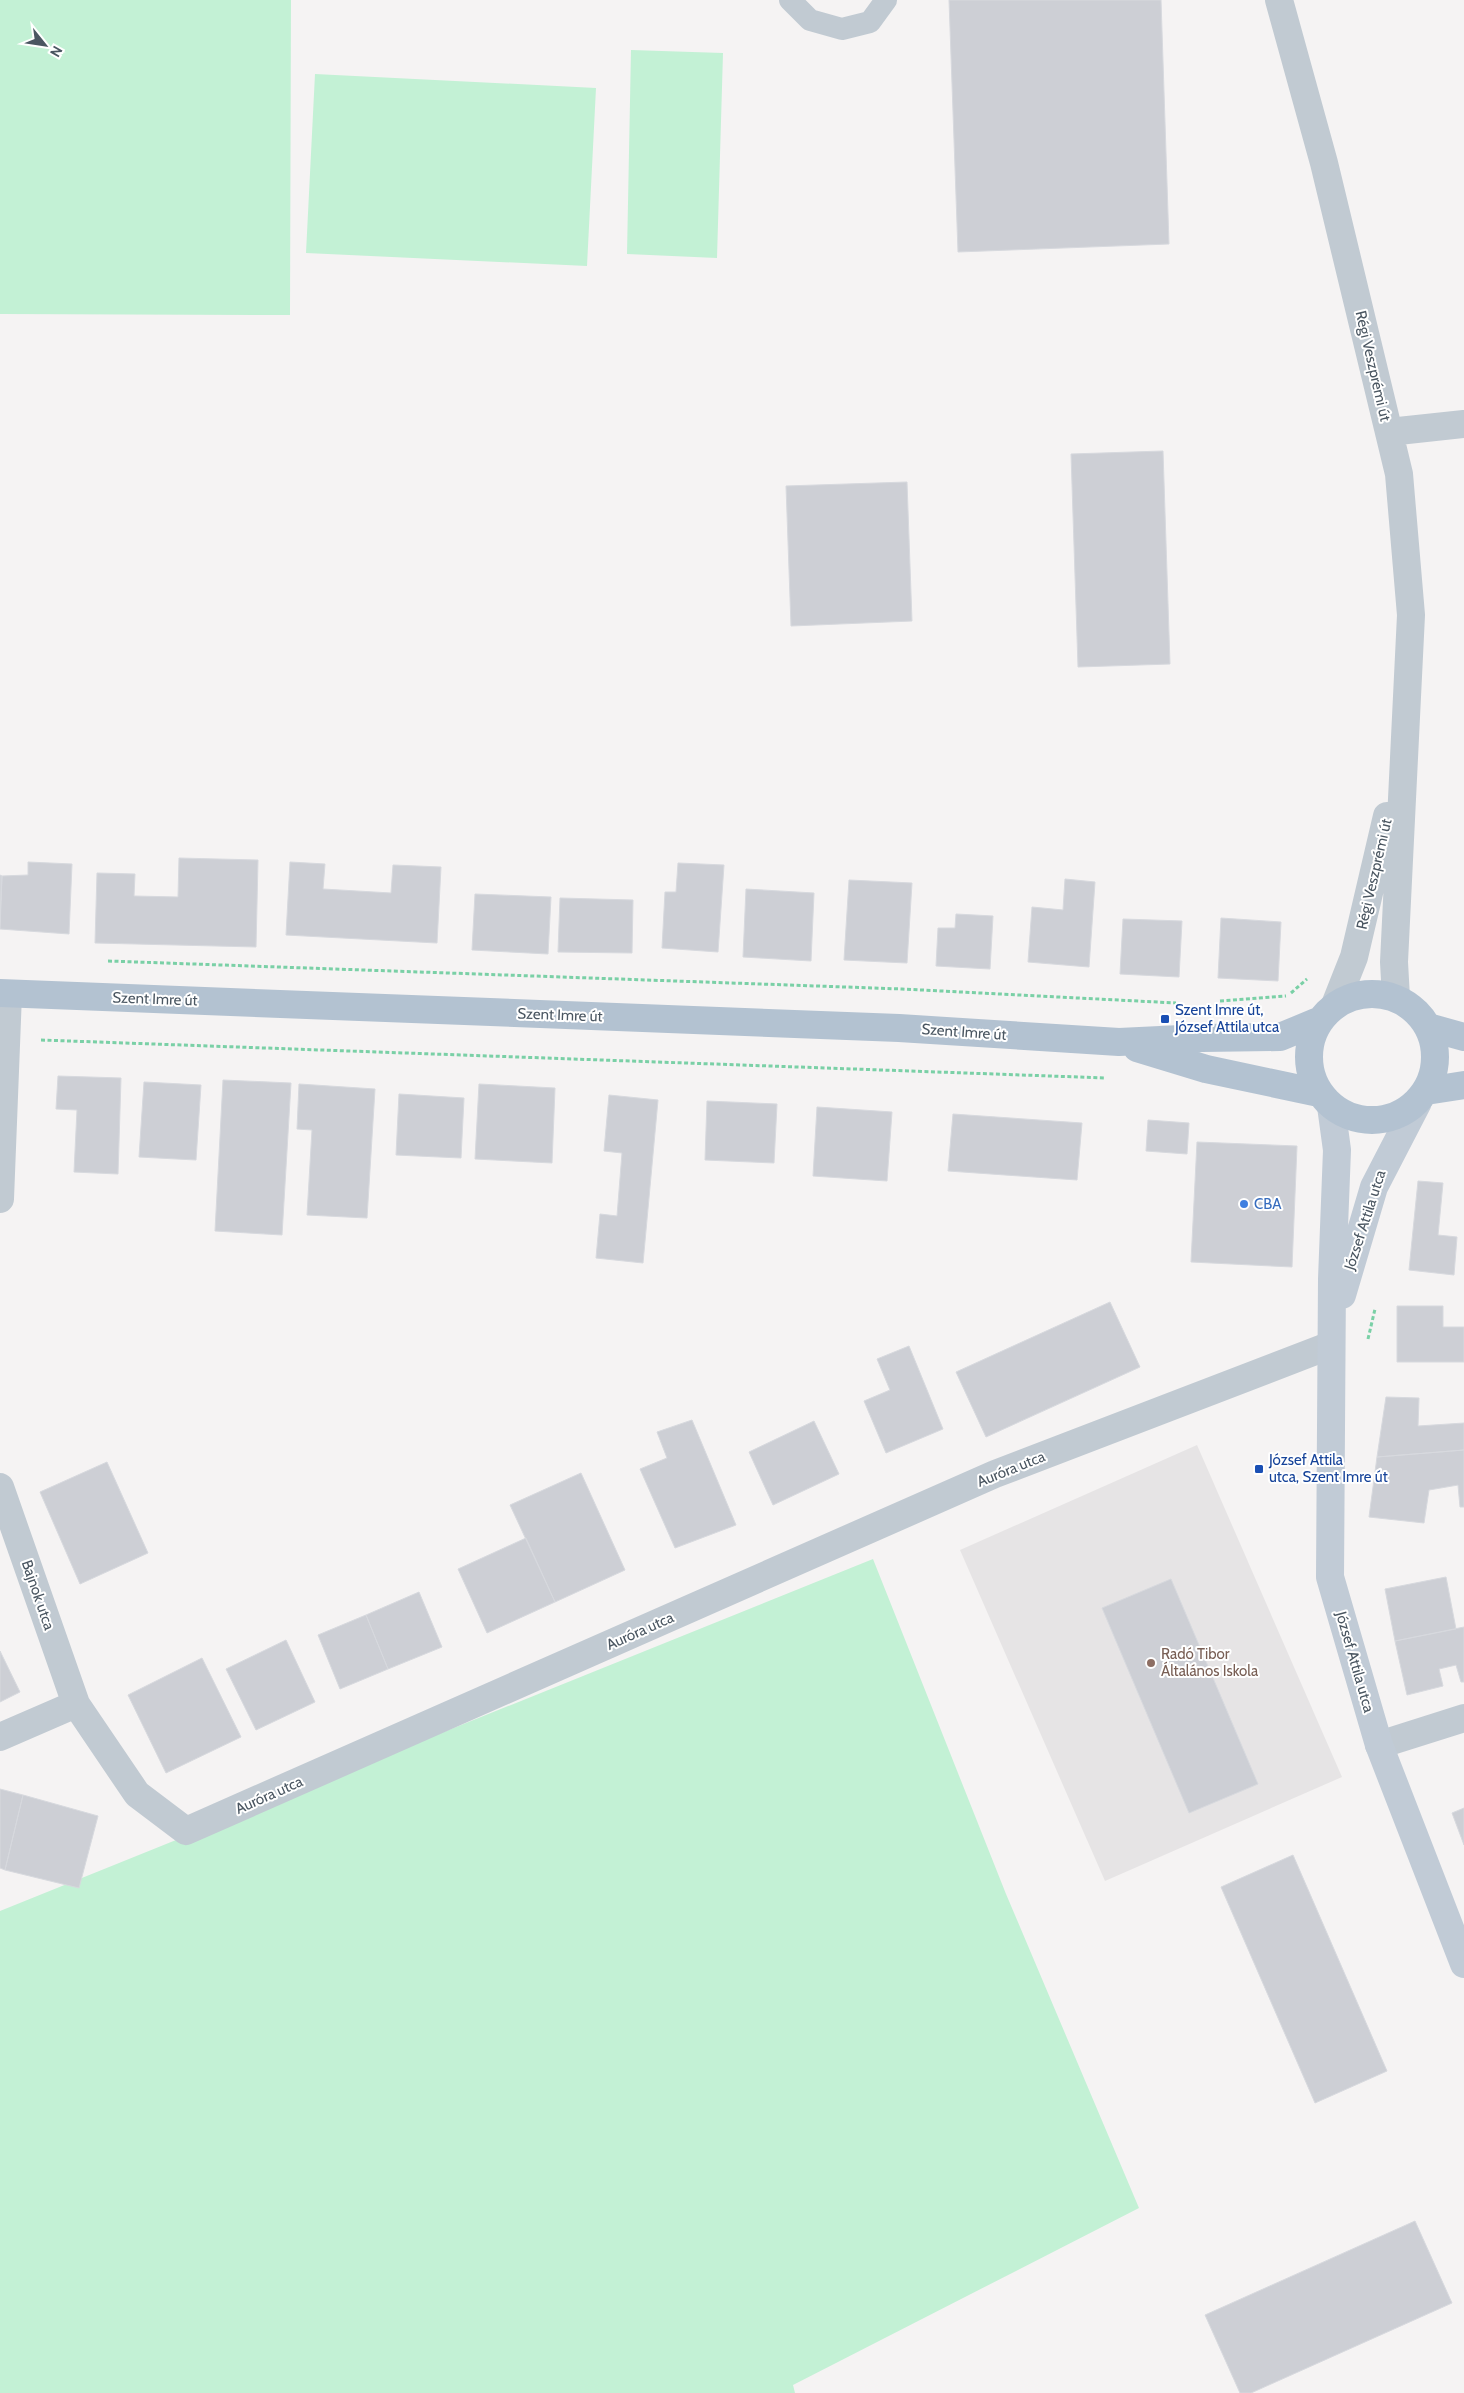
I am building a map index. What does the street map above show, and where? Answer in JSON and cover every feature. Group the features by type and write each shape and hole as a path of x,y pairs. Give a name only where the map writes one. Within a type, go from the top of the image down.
{"main road":[{"name":"Szent Imre út","path":"4,994 899,1028 1119,1042 1202,1038 1280,1038 1328,1012"},
{"path":"1371,994 1396,998 1406,1003 1423,1019 1428,1027 1436,1055 1434,1073 1422,1096 1403,1114 1384,1120 1366,1121 1347,1116 1325,1100 1311,1075 1309,1056 1312,1037 1328,1012 1352,997 1371,994"},
{"path":"1428,1027 1464,1037"},
{"name":"Szent Imre út","path":"1119,1042 1206,1069 1325,1100"},
{"path":"1422,1096 1464,1085"}],"street":[{"name":"Régi Veszprémi út","path":"1278,0 1324,163 1399,474 1411,614 1403,741 1394,962 1396,998"},
{"path":"1389,432 1464,424"},
{"name":"Régi Veszprémi út","path":"1328,1012 1357,945 1403,741"},
{"path":"0,1199 7,1038 4,994"},
{"name":"József Attila utca","path":"1331,1345 1344,1286 1374,1187 1422,1096"},
{"name":"József Attila utca","path":"1325,1100 1337,1150 1332,1279 1330,1577 1379,1745 1464,1964"},
{"name":"Auróra utca","path":"76,1704 137,1794 186,1831 995,1474 1331,1345"},
{"name":"Bajnok utca","path":"0,1487 76,1704"},
{"path":"0,1737 76,1704"},
{"path":"1379,1745 1464,1718"}],"lane":[{"path":"790,0 810,20 842,29 870,22 886,0"}],"path":[{"path":"99,960 912,990 1177,1003"},
{"path":"1214,1001 1288,996 1308,978"},
{"path":"7,1038 1110,1078"}],"shaded area":[{"name":"Radó Tibor Általános Iskola","path":"1197,1445 1342,1777 1105,1881 960,1550"}],"green space":[{"path":"0,0 291,0 290,315 0,314"},
{"path":"631,50 723,53 717,258 627,254"},
{"path":"315,74 596,88 587,266 306,253"},
{"path":"873,1559 1006,1894 1139,2208 793,2385 795,2393 0,2393 0,1911"}],"building":[{"path":"949,0 1161,0 1169,244 958,252"},
{"path":"1163,451 1170,664 1078,667 1071,454"},
{"path":"907,482 912,621 791,626 786,486"},
{"path":"179,858 258,860 256,947 95,943 97,873 135,874 134,896 178,897"},
{"path":"28,862 72,864 69,934 0,929 2,876 28,875"},
{"path":"290,862 325,864 323,889 391,893 393,865 441,867 437,943 286,935"},
{"path":"678,863 724,865 718,952 662,948 665,892 676,892"},
{"path":"0,875 2,876 0,921"},
{"path":"1065,879 1095,882 1089,967 1028,962 1032,907 1063,910"},
{"path":"849,880 912,883 907,963 844,960"},
{"path":"746,889 814,893 811,961 743,957"},
{"path":"475,894 551,897 548,954 472,950"},
{"path":"560,898 633,900 632,953 558,952"},
{"path":"956,914 993,916 990,969 936,966 938,928 955,928"},
{"path":"1221,918 1281,922 1278,981 1218,978"},
{"path":"1123,919 1182,921 1179,977 1120,974"},
{"path":"58,1076 121,1078 118,1174 74,1172 77,1110 56,1109"},
{"path":"223,1080 291,1083 282,1235 215,1231"},
{"path":"144,1082 201,1085 196,1160 139,1157"},
{"path":"299,1084 375,1089 367,1218 307,1215 312,1130 297,1129"},
{"path":"479,1084 555,1088 552,1163 475,1159"},
{"path":"399,1094 464,1098 461,1158 396,1155"},
{"path":"609,1095 658,1100 643,1263 596,1258 600,1214 617,1216 622,1153 604,1151"},
{"path":"707,1101 777,1104 774,1163 705,1160"},
{"path":"817,1107 892,1112 887,1181 813,1176"},
{"path":"953,1114 1082,1123 1077,1180 948,1171"},
{"path":"1148,1120 1189,1123 1187,1154 1146,1151"},
{"name":"CBA","path":"1197,1142 1297,1146 1292,1267 1191,1262"},
{"path":"1418,1181 1443,1183 1438,1235 1457,1237 1454,1275 1409,1270"},
{"path":"1110,1302 1140,1367 986,1437 956,1372"},
{"path":"1397,1306 1443,1306 1443,1327 1464,1327 1464,1362 1397,1362"},
{"path":"909,1346 943,1429 886,1453 864,1401 890,1390 877,1359"},
{"path":"1386,1397 1419,1398 1418,1426 1464,1423 1464,1450 1377,1457"},
{"path":"692,1420 736,1525 675,1548 640,1469 667,1458 657,1432"},
{"path":"814,1421 839,1474 773,1505 749,1452"},
{"path":"1464,1450 1464,1507 1460,1507 1458,1485 1429,1490 1424,1523 1369,1517 1377,1457"},
{"path":"107,1462 148,1553 80,1584 40,1492"},
{"path":"581,1473 625,1570 555,1602 510,1505"},
{"path":"526,1538 555,1602 487,1633 458,1569"},
{"path":"1446,1577 1456,1629 1395,1641 1385,1589"},
{"name":"Radó Tibor Általános Iskola","path":"1171,1579 1258,1784 1189,1813 1102,1608"},
{"path":"419,1592 442,1647 388,1669 366,1615"},
{"path":"366,1615 388,1669 340,1689 318,1635"},
{"path":"1464,1627 1464,1682 1461,1682 1456,1665 1439,1669 1443,1686 1407,1695 1395,1641"},
{"path":"286,1640 315,1702 256,1730 226,1669"},
{"path":"0,1651 20,1692 0,1702"},
{"path":"202,1658 241,1737 166,1773 128,1695"},
{"path":"0,1789 23,1795 5,1870 0,1868"},
{"path":"23,1795 98,1816 79,1888 5,1870"},
{"path":"1464,1808 1464,1845 1452,1813"},
{"path":"1293,1855 1387,2071 1315,2103 1221,1887"},
{"path":"1415,2221 1452,2303 1251,2393 1240,2393 1205,2315"}],"place":[{"name":"Szent Imre út, József Attila utca","path":"1165,1019"},
{"name":"CBA","path":"1244,1204"},
{"name":"József Attila utca, Szent Imre út","path":"1259,1469"},
{"name":"Radó Tibor Általános Iskola","path":"1151,1663"}]}
